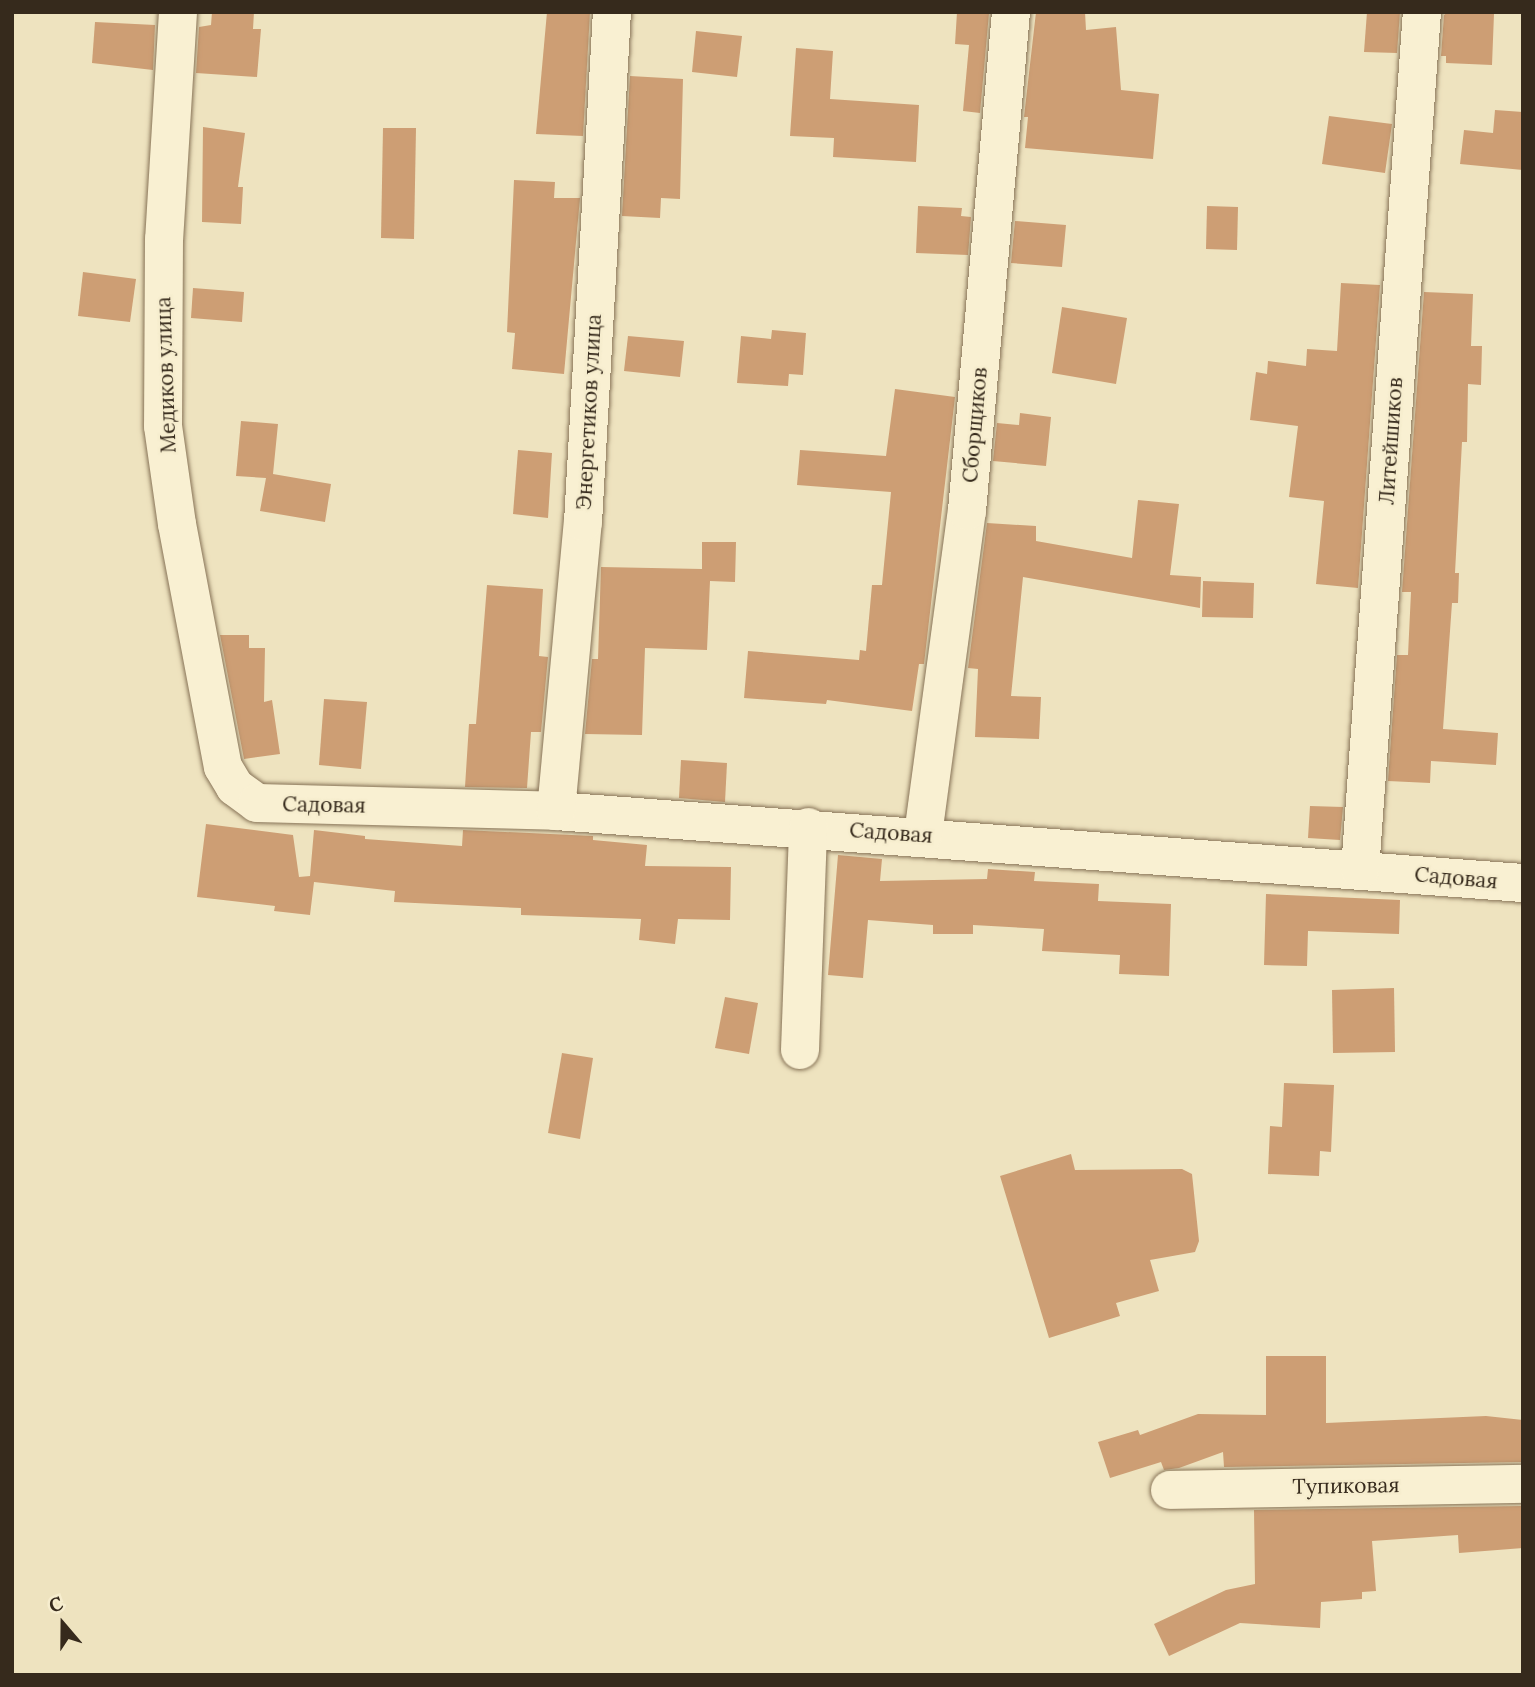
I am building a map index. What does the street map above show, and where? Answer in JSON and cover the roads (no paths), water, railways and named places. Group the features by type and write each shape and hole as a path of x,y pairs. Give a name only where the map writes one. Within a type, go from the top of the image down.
{"street":[{"name":"Медиков улица","path":"178,12 164,239 163,426 197,638 223,767 235,787 257,803"},
{"name":"Энергетиков улица","path":"556,811 583,522 612,12"},
{"name":"Сборщиков","path":"923,835 967,511 1011,12"},
{"name":"Литейшиков","path":"1360,870 1422,12"},
{"name":"Садовая","path":"257,803 556,811 923,835 1523,883"},
{"path":"800,1050 808,827"},
{"name":"Тупиковая","path":"1170,1490 1523,1483"}]}
